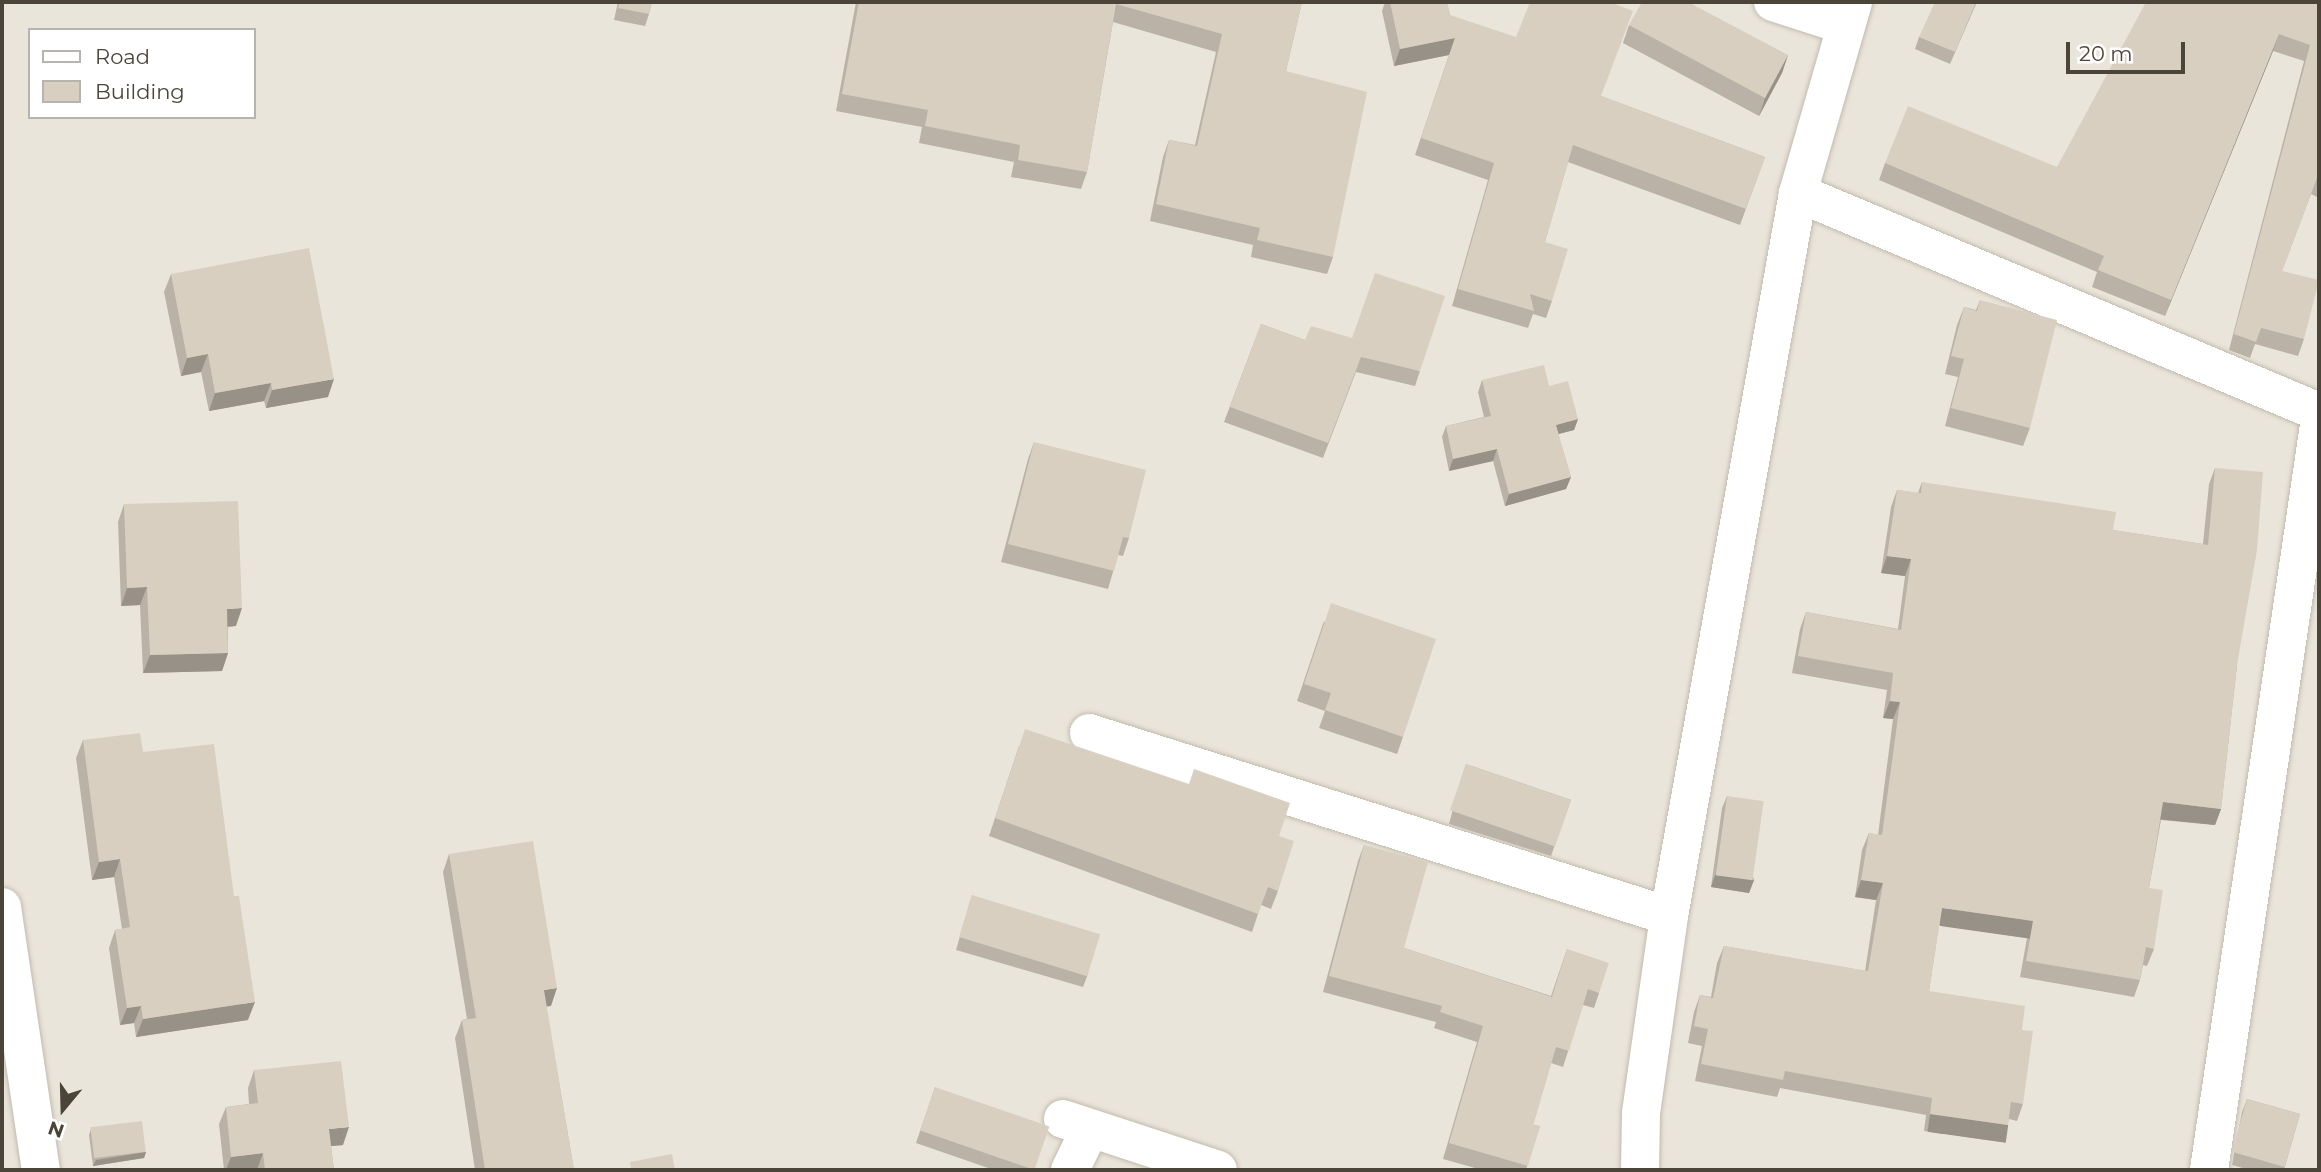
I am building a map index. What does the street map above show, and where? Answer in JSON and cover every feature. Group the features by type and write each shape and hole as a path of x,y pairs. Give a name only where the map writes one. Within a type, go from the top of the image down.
{"street":[{"path":"1640,1170 1642,1113 1670,916 1798,193 1849,13 1773,2"},
{"path":"1798,193 2319,412"},
{"path":"2209,1170 2319,425"},
{"path":"1089,733 1670,916"},
{"path":"2,907 41,1170"},
{"path":"1070,1170 1077,1124 1218,1170"}],"shaded area":[{"path":"2,2 2319,2 2319,1170 2,1170"}],"building":[{"path":"620,2 652,2 649,14 618,8"},
{"path":"859,2 1302,2 1286,71 1367,92 1333,257 1257,240 1260,228 1156,204 1169,140 1197,146 1222,34 1116,4 1087,172 1018,160 1020,145 925,126 928,110 842,94"},
{"path":"1390,2 1447,2 1450,15 1516,37 1530,2 1610,2 1633,11 1601,96 1765,157 1746,209 1573,145 1545,242 1568,249 1552,301 1530,294 1534,311 1458,289 1494,163 1421,138 1455,38 1400,49"},
{"path":"1642,2 1688,2 1788,55 1765,98 1629,25"},
{"path":"1935,2 1976,2 1955,52 1919,37"},
{"path":"2146,2 2319,2 2319,179 2317,178 2282,271 2319,280 2304,339 2261,328 2256,342 2234,334 2310,45 2279,34 2171,300 2098,270 2104,256 1885,163 1908,106 2057,167"},
{"path":"309,248 334,379 272,390 271,383 215,393 208,354 187,358 171,274"},
{"path":"1375,273 1445,296 1420,371 1361,357 1328,443 1230,407 1261,324 1305,340 1311,326 1352,338"},
{"path":"1980,300 2057,320 2030,428 1951,408 1964,359 1951,356 1964,307 1977,311"},
{"path":"1544,365 1549,386 1568,381 1578,419 1556,425 1571,477 1509,494 1497,449 1453,459 1446,426 1491,416 1482,380"},
{"path":"1034,442 1146,470 1129,538 1123,537 1114,571 1008,544"},
{"path":"2215,468 2263,472 2257,550 2237,665 2221,809 2163,802 2149,888 2163,890 2154,949 2146,947 2140,980 2026,961 2033,921 1942,908 1929,991 2025,1006 2022,1030 2033,1031 2023,1104 2011,1102 2008,1125 1930,1114 1932,1098 1785,1071 1783,1080 1701,1064 1708,1029 1694,1026 1700,995 1713,998 1724,946 1868,971 1883,883 1861,880 1869,833 1882,835 1900,702 1890,701 1893,673 1798,656 1806,612 1901,630 1911,559 1887,556 1897,490 1921,493 1922,482 2116,512 2113,530 2208,545"},
{"path":"238,501 242,608 227,609 228,653 150,655 147,587 127,588 124,504"},
{"path":"1331,603 1436,639 1403,737 1325,710 1331,693 1304,684"},
{"path":"1025,729 1189,784 1194,769 1290,803 1279,836 1294,841 1278,891 1268,887 1258,914 995,818"},
{"path":"140,733 143,752 214,744 234,896 239,896 255,1002 143,1019 141,1006 127,1008 115,930 130,927 120,859 99,862 83,740"},
{"path":"1466,764 1571,800 1555,846 1450,810"},
{"path":"1727,796 1764,801 1753,880 1716,875"},
{"path":"533,841 557,988 544,990 574,1170 485,1170 462,1020 476,1018 449,854"},
{"path":"1364,845 1428,862 1404,948 1552,997 1567,949 1609,963 1599,993 1588,989 1569,1051 1556,1047 1533,1125 1540,1126 1528,1166 1449,1143 1483,1026 1440,1012 1442,1006 1329,976"},
{"path":"972,895 1100,934 1087,976 959,937"},
{"path":"341,1061 349,1127 329,1129 334,1170 265,1170 263,1153 231,1157 226,1107 258,1103 254,1070"},
{"path":"935,1087 1049,1126 1034,1170 920,1130"},
{"path":"2247,1099 2300,1114 2285,1167 2232,1152"},
{"path":"142,1121 146,1152 94,1158 90,1127"},
{"path":"672,1154 675,1170 631,1170 630,1162"}]}
